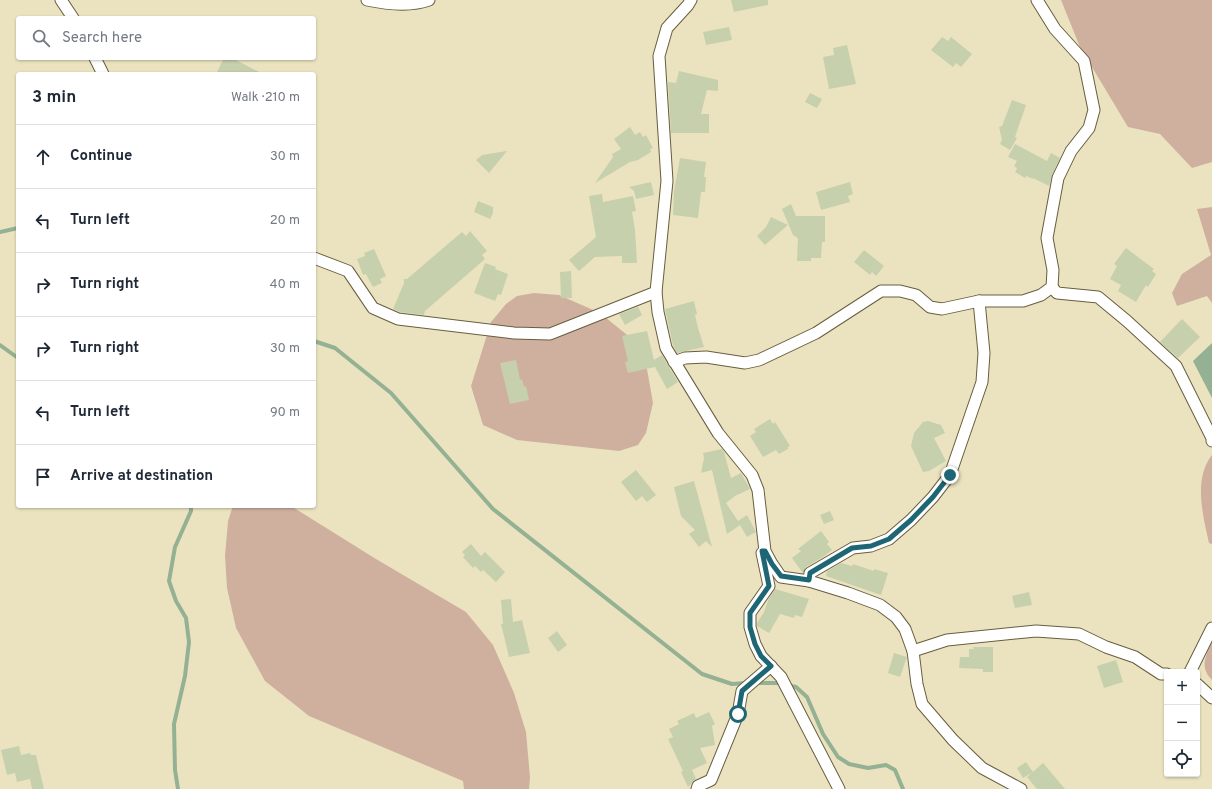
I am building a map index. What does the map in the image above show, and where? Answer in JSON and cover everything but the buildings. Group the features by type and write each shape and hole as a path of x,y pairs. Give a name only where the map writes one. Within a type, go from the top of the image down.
{"street":[{"path":"60,0 72,16"},
{"path":"367,0 381,3 418,3 429,0"},
{"path":"691,0 667,28 659,56 667,181 656,292 658,312 666,348 718,433 752,475 758,490 765,551 781,576 809,580 848,593 880,605 896,617 905,629 913,651 922,704 953,740 982,768 1021,789"},
{"path":"1037,0 1055,29 1084,61 1094,110 1090,128 1071,151 1058,178 1047,238 1053,270 1052,287 1057,293 1098,297 1127,321 1176,366 1212,438 1212,441"},
{"path":"96,60 102,72"},
{"path":"316,259 348,271 373,308 398,319 514,333 550,334 656,292"},
{"path":"674,362 685,358 706,357 746,363 759,360 816,333 882,292 900,291 916,295 930,307 942,309 979,301 1023,301 1041,295 1052,287"},
{"path":"809,580 810,573 852,548 871,546 889,539 916,516 950,475 982,382 984,353 979,301"},
{"path":"765,551 762,551 769,586 750,613 750,627 755,644 761,656 781,677 839,789"},
{"path":"1192,669 1212,628"},
{"path":"913,651 947,640 1036,631 1079,634 1106,647 1135,657 1161,674 1164,674"},
{"path":"697,789 698,786 711,780 738,714 742,691 771,666"},
{"path":"1200,683 1212,690"},
{"path":"1200,688 1212,698"}],"shaded area":[{"path":"1061,0 1212,0 1212,162 1192,168 1160,134 1128,127 1080,47"},
{"path":"1212,207 1212,303 1207,296 1177,306 1172,293 1182,274 1211,255 1197,209"},
{"path":"534,293 559,295 600,313 637,343 647,369 653,403 646,433 638,445 619,451 517,440 483,425 471,386 491,322 506,304 517,296"},
{"path":"1212,343 1212,398 1193,361"},
{"path":"1212,455 1212,544 1209,543 1204,521 1201,486 1206,465"},
{"path":"232,508 294,508 376,559 466,612 493,645 514,693 526,732 530,777 529,789 464,789 463,781 309,716 265,681 236,628 227,588 225,556 228,521"},
{"path":"1212,641 1212,680 1206,671 1205,661"}],"waterway":[{"path":"0,232 16,228"},
{"path":"316,342 335,348 391,393 493,509 702,674 732,684 746,683"},
{"path":"0,345 16,357"},
{"path":"178,789 175,770 174,724 185,676 189,642 186,618 176,601 169,581 175,547 191,508"},
{"path":"755,683 778,683 796,687 807,697 823,734 838,757 849,764 868,768 886,765 895,770 903,789"}],"route":[{"path":"738,714 742,691 771,666 761,656 755,644 750,627 750,613 769,586 762,551 765,551 781,576 791,579 809,580 810,573 852,548 871,546 889,539 911,520 933,497 950,475"}]}
